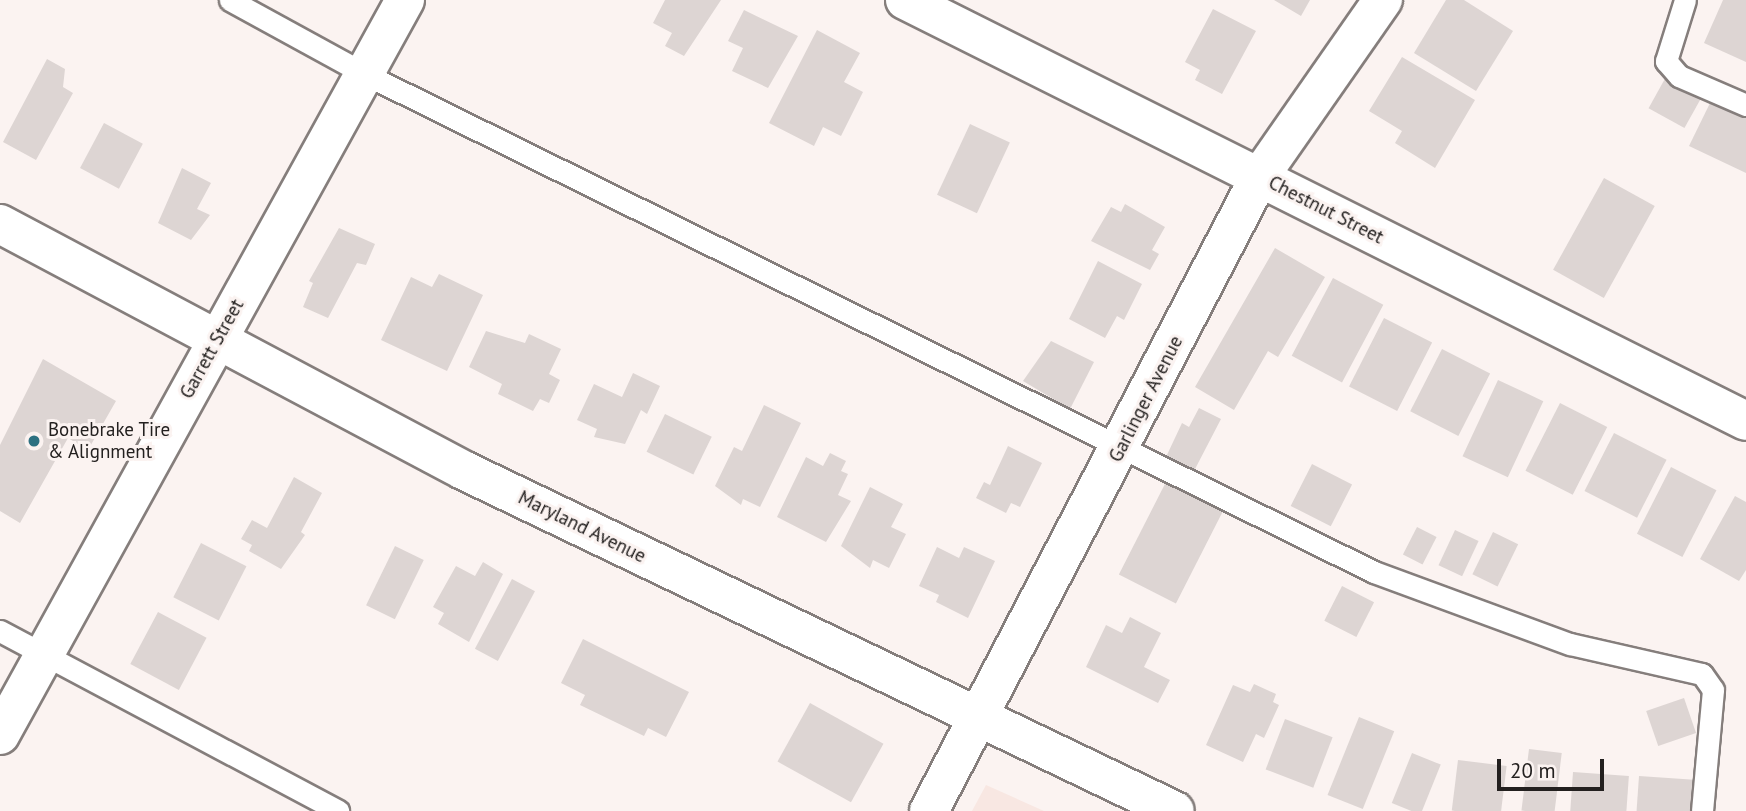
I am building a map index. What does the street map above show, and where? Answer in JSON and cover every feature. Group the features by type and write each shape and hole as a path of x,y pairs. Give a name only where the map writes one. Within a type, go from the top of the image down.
{"street":[{"name":"Garrett Street","path":"0,735 405,0"},
{"name":"Chestnut Street","path":"905,0 1746,421"},
{"name":"Garlinger Avenue","path":"929,811 1121,450 1260,176 1383,0"},
{"name":"Maryland Avenue","path":"0,224 215,343 463,470 1175,811"}],"lane":[{"path":"230,0 365,74 1121,450 1444,601 1570,644 1702,674 1713,690 1702,811"},
{"path":"1685,0 1673,23 1666,61 1679,76 1746,105"},
{"path":"0,631 338,811"}],"shaded area":[{"path":"986,785 1044,811 972,811"}],"building":[{"path":"665,0 721,0 684,56 665,46 672,33 653,23"},
{"path":"1274,0 1310,0 1301,16"},
{"path":"1446,0 1464,0 1513,31 1476,91 1414,53"},
{"path":"1723,0 1746,0 1746,62 1704,43"},
{"path":"1213,9 1256,31 1222,94 1195,80 1200,70 1185,62"},
{"path":"744,10 798,36 768,88 732,71 743,48 728,41"},
{"path":"817,30 860,53 844,82 863,92 841,136 823,127 814,146 769,123"},
{"path":"1402,57 1475,100 1435,168 1395,143 1402,131 1369,111"},
{"path":"47,59 65,69 63,87 73,93 36,160 3,142"},
{"path":"1667,75 1703,95 1684,128 1649,108"},
{"path":"1712,99 1746,115 1746,173 1689,146"},
{"path":"104,123 143,144 119,189 80,168"},
{"path":"970,124 1010,143 977,213 937,195"},
{"path":"182,168 211,183 197,209 210,215 191,240 158,223"},
{"path":"1604,178 1655,206 1604,298 1553,270"},
{"path":"1125,204 1165,227 1152,250 1159,254 1150,270 1091,241 1111,207 1121,212"},
{"path":"339,228 375,244 366,265 357,263 328,318 303,307 313,283 309,281"},
{"path":"1275,248 1325,277 1278,357 1268,351 1234,410 1195,387"},
{"path":"1098,261 1142,284 1124,320 1117,316 1105,338 1069,319"},
{"path":"439,274 483,295 447,371 381,340 411,277 432,287"},
{"path":"1333,278 1383,305 1342,382 1292,356"},
{"path":"1384,318 1432,343 1397,411 1349,387"},
{"path":"486,331 525,343 529,334 561,349 549,374 560,380 549,403 540,399 533,411 498,394 502,384 469,367"},
{"path":"1051,341 1094,362 1070,409 1023,381"},
{"path":"1442,349 1490,374 1458,436 1410,411"},
{"name":"Bonebrake Tire & Alignment","path":"43,359 116,401 88,450 68,438 20,523 0,511 0,445"},
{"path":"633,373 660,386 647,414 641,410 625,444 594,437 597,429 577,420 594,384 622,397"},
{"path":"1498,380 1543,401 1508,477 1463,456"},
{"path":"1560,403 1607,427 1573,495 1525,471"},
{"path":"764,405 801,423 760,507 743,499 741,505 715,486 734,447 742,451"},
{"path":"1199,408 1221,419 1194,471 1166,457 1182,423 1189,427"},
{"path":"665,414 712,437 693,475 647,452"},
{"path":"1614,433 1667,460 1637,518 1584,491"},
{"path":"1008,446 1042,463 1020,507 1011,503 1006,513 976,498 984,482 990,485"},
{"path":"830,453 846,461 841,471 848,474 838,495 851,501 826,542 777,517 806,457 823,466"},
{"path":"1312,464 1352,484 1331,526 1291,506"},
{"path":"1671,467 1716,490 1682,557 1637,534"},
{"path":"294,477 322,493 301,532 305,535 281,569 249,551 252,545 241,539 252,520 267,528"},
{"path":"1167,480 1224,509 1176,604 1119,574"},
{"path":"870,487 903,504 891,527 906,534 889,568 873,560 870,568 841,546"},
{"path":"1735,496 1746,502 1746,570 1739,581 1700,559"},
{"path":"1417,527 1437,537 1423,565 1403,555"},
{"path":"1455,530 1479,541 1462,576 1439,565"},
{"path":"1493,532 1518,544 1498,587 1472,574"},
{"path":"201,543 246,566 219,621 173,597"},
{"path":"395,546 424,560 395,619 366,605"},
{"path":"937,547 959,558 964,547 995,561 968,618 936,602 939,595 919,586"},
{"path":"483,562 503,574 469,642 438,624 444,613 433,607 456,566 475,576"},
{"path":"512,579 535,591 498,661 475,649"},
{"path":"1342,586 1374,602 1356,637 1324,621"},
{"path":"158,612 207,638 179,690 130,664"},
{"path":"1130,617 1161,633 1144,667 1170,680 1158,703 1086,667 1106,625 1122,633"},
{"path":"583,639 689,692 666,737 648,728 644,736 580,705 585,695 561,683"},
{"path":"1254,684 1276,694 1273,702 1279,705 1264,738 1256,734 1243,762 1206,745 1233,685 1250,692"},
{"path":"1684,698 1696,733 1658,746 1646,711"},
{"path":"810,703 883,744 851,802 778,762"},
{"path":"1359,717 1394,731 1363,809 1328,795"},
{"path":"1285,719 1333,737 1313,788 1266,769"},
{"path":"1529,749 1562,753 1555,811 1521,811"},
{"path":"1412,753 1441,765 1422,811 1411,811 1392,803"},
{"path":"1458,760 1507,766 1501,811 1452,811"},
{"path":"1573,772 1629,776 1626,811 1570,811"},
{"path":"1639,776 1694,780 1692,811 1637,811"}],"place":[{"name":"Bonebrake Tire & Alignment","path":"34,441"}]}
